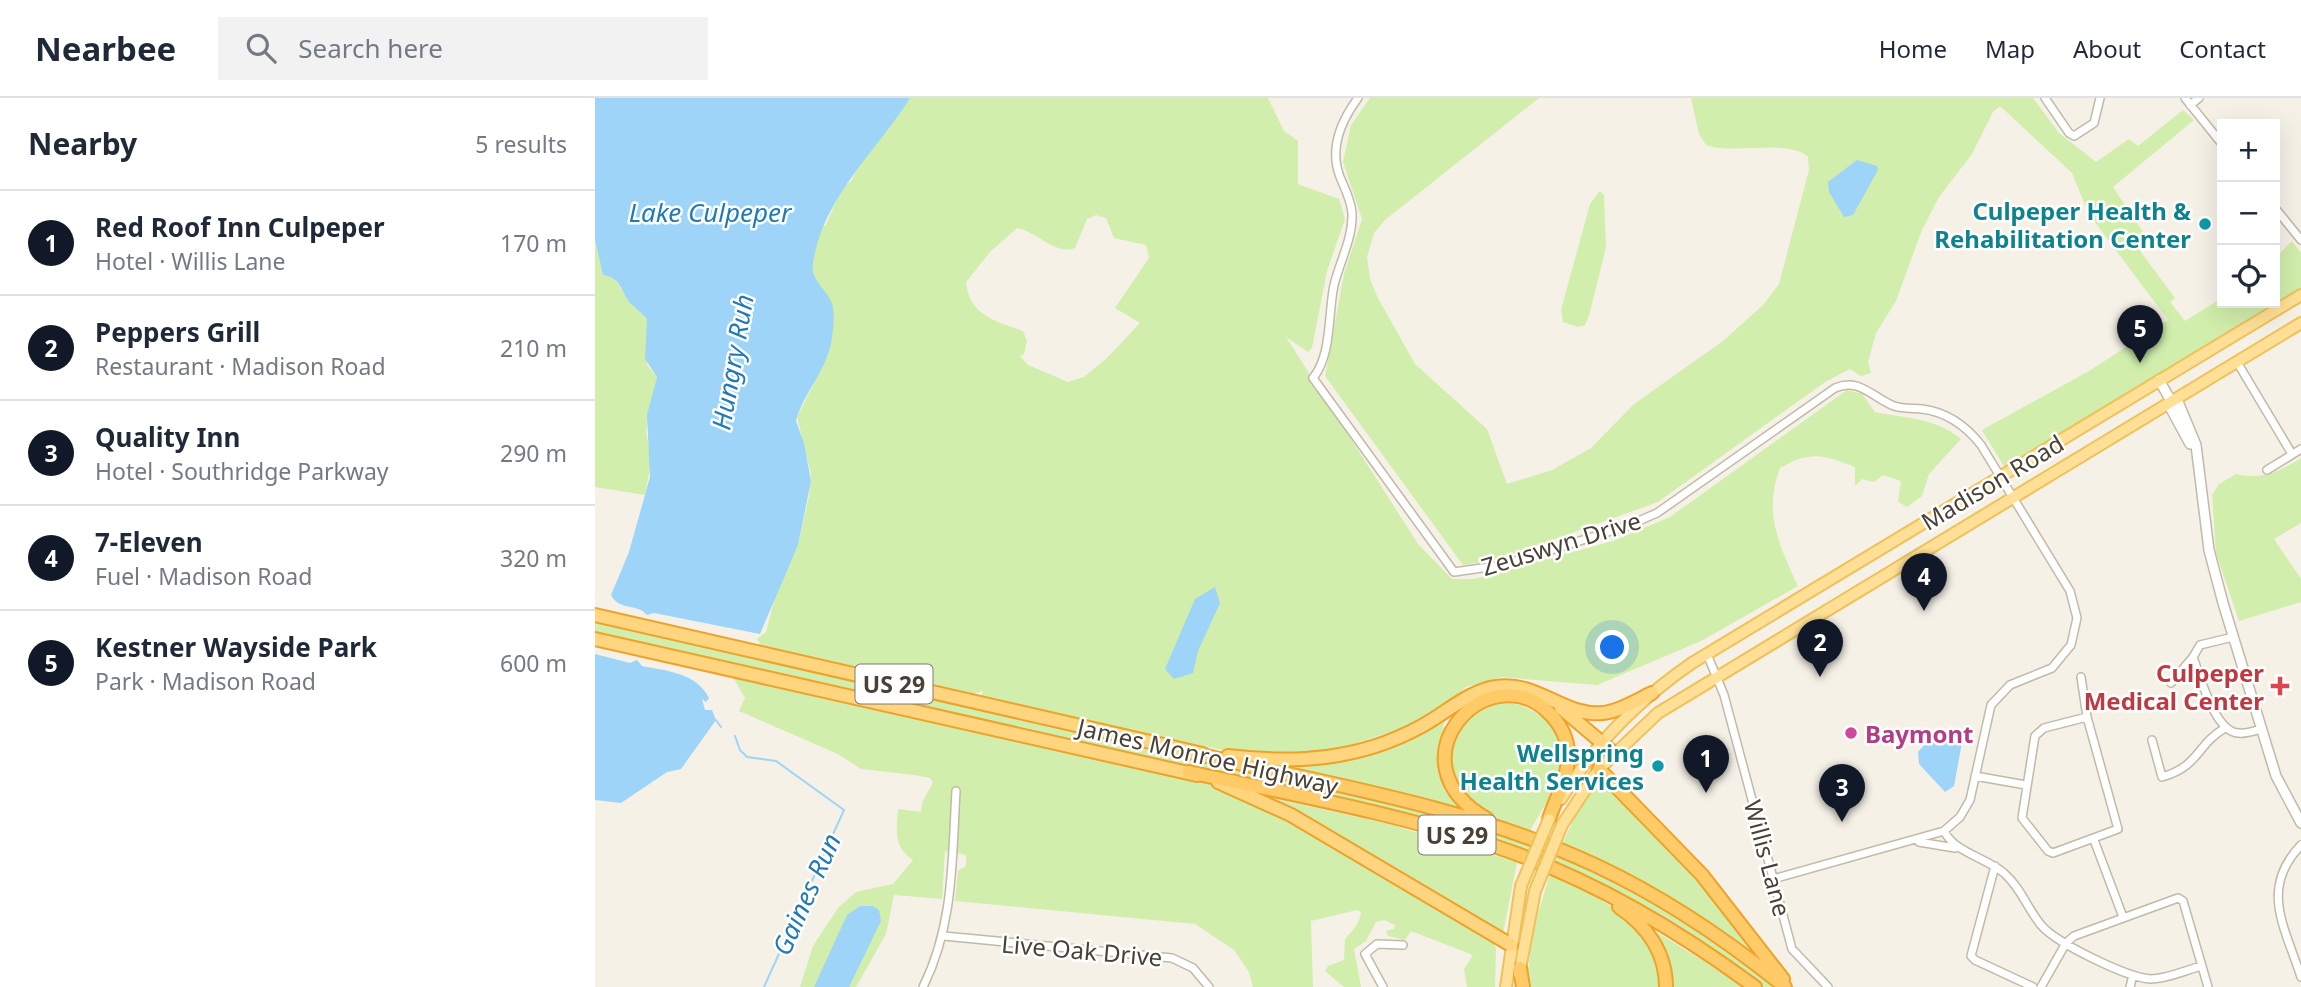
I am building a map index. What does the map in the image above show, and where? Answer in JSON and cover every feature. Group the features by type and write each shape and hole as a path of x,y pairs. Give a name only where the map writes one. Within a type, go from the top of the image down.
{"highway":[{"name":"James Monroe Highway","path":"595,615 1452,813 1506,830 1596,866 1646,892 1728,943 1785,987"},
{"name":"James Monroe Highway","path":"595,639 1433,828 1495,846 1572,876 1662,923 1755,987"},
{"path":"1193,753 1267,761 1321,759 1365,750 1407,734 1472,695 1492,687 1522,687 1576,710 1596,714 1616,710 1652,693"},
{"path":"1506,830 1460,800 1450,782 1445,762 1452,727 1465,713 1490,699 1513,697 1534,702 1562,728 1568,747 1568,766 1549,819"},
{"path":"1548,697 1614,753"},
{"path":"1599,769 1702,875 1791,987"},
{"path":"1189,772 1241,790 1291,815 1511,945"},
{"path":"1572,876 1618,905 1641,926 1661,957 1666,987"},
{"path":"1520,968 1521,987"}],"main road":[{"name":"Madison Road","path":"1506,987 1521,886 1549,819 1567,788 1602,743 1652,693 1707,654 2301,295"},
{"name":"Madison Road","path":"1520,968 1535,891 1562,825 1599,769 1658,713 2301,323"}],"street":[{"name":"Zeuswyn Drive","path":"1358,98 1342,126 1335,150 1339,176 1349,200 1351,226 1334,289 1321,361 1313,378 1454,572 1503,565 1627,526 1657,513 1835,388 1847,384 1862,387 1894,406 1937,413 1959,423 1974,436 2000,477"},
{"path":"2045,98 2069,134 2076,136 2096,120 2100,98"},
{"path":"2199,98 2187,101 2217,138"},
{"path":"2280,214 2301,240"},
{"path":"2237,362 2292,454"},
{"path":"2159,380 2171,401 2171,409 2197,456 2209,550 2233,637 2280,788 2301,823"},
{"path":"2267,470 2301,449"},
{"path":"1773,879 1944,831 1966,808 1991,705 2010,685 2047,672 2060,662 2071,645 2076,629 2077,610 2070,591 2000,477"},
{"path":"2171,683 2200,646 2233,637"},
{"name":"Willis Lane","path":"1707,654 1717,677 1795,955 1828,987"},
{"path":"2193,657 2217,718 2225,728 2237,734 2261,729"},
{"path":"2081,677 2087,717 2119,825 2115,833 2058,853 2047,851 2024,822 2026,785 2035,736 2045,728 2087,717"},
{"path":"2152,740 2162,777 2185,768 2210,737 2225,728"},
{"path":"1975,776 2026,785"},
{"path":"923,987 944,936 949,908 956,791"},
{"path":"1944,831 1953,845 1995,866 2022,892 2042,926 2066,943 2133,975 2161,978 2202,966"},
{"path":"2094,840 2123,917"},
{"path":"1911,841 1966,851"},
{"path":"2301,845 2283,866 2278,884 2281,916 2301,976"},
{"path":"1995,866 1971,956 2033,987"},
{"path":"2041,987 2066,943 2074,936 2181,899 2208,987"},
{"name":"Live Oak Drive","path":"944,936 1172,958 1193,968 1209,987"},
{"path":"1383,987 1365,954 1377,943 1403,946"},
{"path":"2130,987 2133,975"}],"green space":[{"path":"909,98 1268,98 1284,131 1298,141 1298,184 1339,199 1345,219 1327,271 1312,348 1308,352 1286,337 1418,544 1452,579 1474,579 1613,541 1670,517 1847,390 1862,394 1875,412 1941,426 1961,439 1929,474 1922,496 1907,507 1898,502 1901,481 1883,475 1874,482 1862,479 1855,486 1855,467 1826,457 1800,459 1780,468 1773,500 1775,528 1798,586 1701,641 1597,685 1501,677 1466,687 1439,711 1404,728 1327,752 1287,756 1241,754 981,697 983,691 970,695 924,681 777,651 760,644 757,639 766,632 776,593 798,545 811,474 797,417 828,355 794,245 826,225 841,189 851,181 861,162","holes":["1096,215 1106,218 1114,238 1146,245 1149,258 1115,308 1140,323 1107,358 1084,377 1068,382 1028,365 1020,356 1024,354 1027,341 1023,331 993,320 978,309 972,302 966,282 990,252 1017,228 1053,246 1068,250 1075,248 1087,219"]},
{"path":"1370,98 1539,98 1385,220 1374,233 1367,257 1370,279 1378,298 1415,364 1487,429 1507,484 1552,470 1591,448 1634,404 1723,341 1763,305 1779,284 1809,170 1808,157 1788,149 1731,149 1706,145 1699,134 1691,98 2033,98 2059,133 2096,162 2129,139 2138,146 2183,110 2194,120 2113,187 2143,232 2140,251 2175,298 2170,302 2185,321 2217,301 2217,308 2268,308 2005,468 1982,430 2089,371 2168,320 2089,214 2072,173 2000,106 1993,112 1972,154 1939,197 1922,230 1896,301 1876,333 1868,362 1871,373 1861,376 1850,369 1825,382 1658,502 1493,561 1463,565 1325,376 1344,274 1362,219 1343,162 1351,125"},
{"path":"1600,191 1604,195 1606,247 1589,316 1585,325 1578,327 1563,322 1561,310 1590,204"},
{"path":"595,240 603,275 617,282 630,303 647,319 647,365 657,377 646,430 651,463 645,495 595,487"},
{"path":"2292,241 2301,253 2301,288 2280,301 2280,253"},
{"path":"2301,458 2301,523 2274,539 2301,579 2301,602 2239,621 2216,553 2212,495 2219,484 2236,474 2270,474"},
{"path":"595,620 1462,821 1555,854 1623,885 1696,928 1777,987 1762,987 1724,958 1525,852 595,634"},
{"path":"733,677 1213,785 1251,798 1493,941 1496,948 1495,987 1467,987 1464,969 1473,955 1411,931 1405,940 1388,936 1386,931 1394,929 1395,925 1384,920 1376,922 1366,941 1354,949 1361,987 1344,987 1325,971 1328,966 1344,960 1345,939 1360,917 1361,912 1357,910 1311,921 1313,987 1253,987 1249,972 1234,950 1195,924 955,901 958,871 966,866 966,855 945,851 942,899 894,895 886,934 856,987 800,987 813,946 838,908 856,892 893,884 913,860 899,844 898,809 921,812 922,803 933,782 930,778 914,775 861,769 838,754 739,711 745,698"},
{"path":"1501,701 1527,708 1539,715 1557,733 1562,745 1564,758 1561,773 1530,831 1476,810 1461,794 1451,769 1451,743 1464,719 1475,710"},
{"path":"1445,718 1441,744 1442,774 1459,805 1457,807 1294,771 1294,768 1290,767 1289,763 1313,761"},
{"path":"1600,779 1699,875 1765,961 1667,896 1563,843 1576,814"},
{"path":"1262,796 1388,824 1517,862 1503,934"},
{"path":"1550,874 1608,904 1634,924 1656,954 1662,987 1526,987 1533,930"},
{"path":"1642,923 1745,987 1670,987"}],"water":[{"name":"Lake Culpeper","path":"595,98 910,98 839,196 819,239 813,269 816,279 831,301 834,322 828,353 796,421 804,443 811,481 798,545 760,634 654,613 647,615 643,611 619,603 611,595 629,552 650,477 647,415 657,377 645,359 647,319 630,303 618,282 603,275 595,240"},
{"path":"1857,160 1877,166 1878,170 1853,215 1844,217 1829,192 1828,182"},
{"path":"1215,587 1220,603 1198,651 1193,673 1174,679 1165,669 1195,599"},
{"path":"595,654 630,663 637,660 642,666 689,678 704,690 709,698 706,702 702,699 705,710 712,710 716,720 681,769 667,772 621,803 595,800"},
{"path":"1953,729 1963,732 1963,737 1954,786 1945,792 1919,764 1918,752 1929,740"},
{"path":"860,906 873,906 879,910 881,921 849,987 814,987 847,915"}],"waterway":[{"name":"Gaines Run","path":"716,720 721,727"},
{"name":"Gaines Run","path":"735,736 740,750 747,757 776,761 844,810 764,987"}],"place":[{"name":"Culpeper Health & Rehabilitation Center","path":"2205,224"},
{"name":"Kestner Wayside Park","path":"2140,363"},
{"name":"7-Eleven","path":"1924,611"},
{"name":"Peppers Grill","path":"1820,677"},
{"name":"Culpeper Medical Center","path":"2280,686"},
{"name":"Baymont","path":"1851,733"},
{"name":"Wellspring Health Services","path":"1658,766"},
{"name":"Red Roof Inn Culpeper","path":"1706,793"},
{"name":"Quality Inn","path":"1842,822"}],"water label":[{"name":"Hungry Ruh","path":"732,362"}]}
